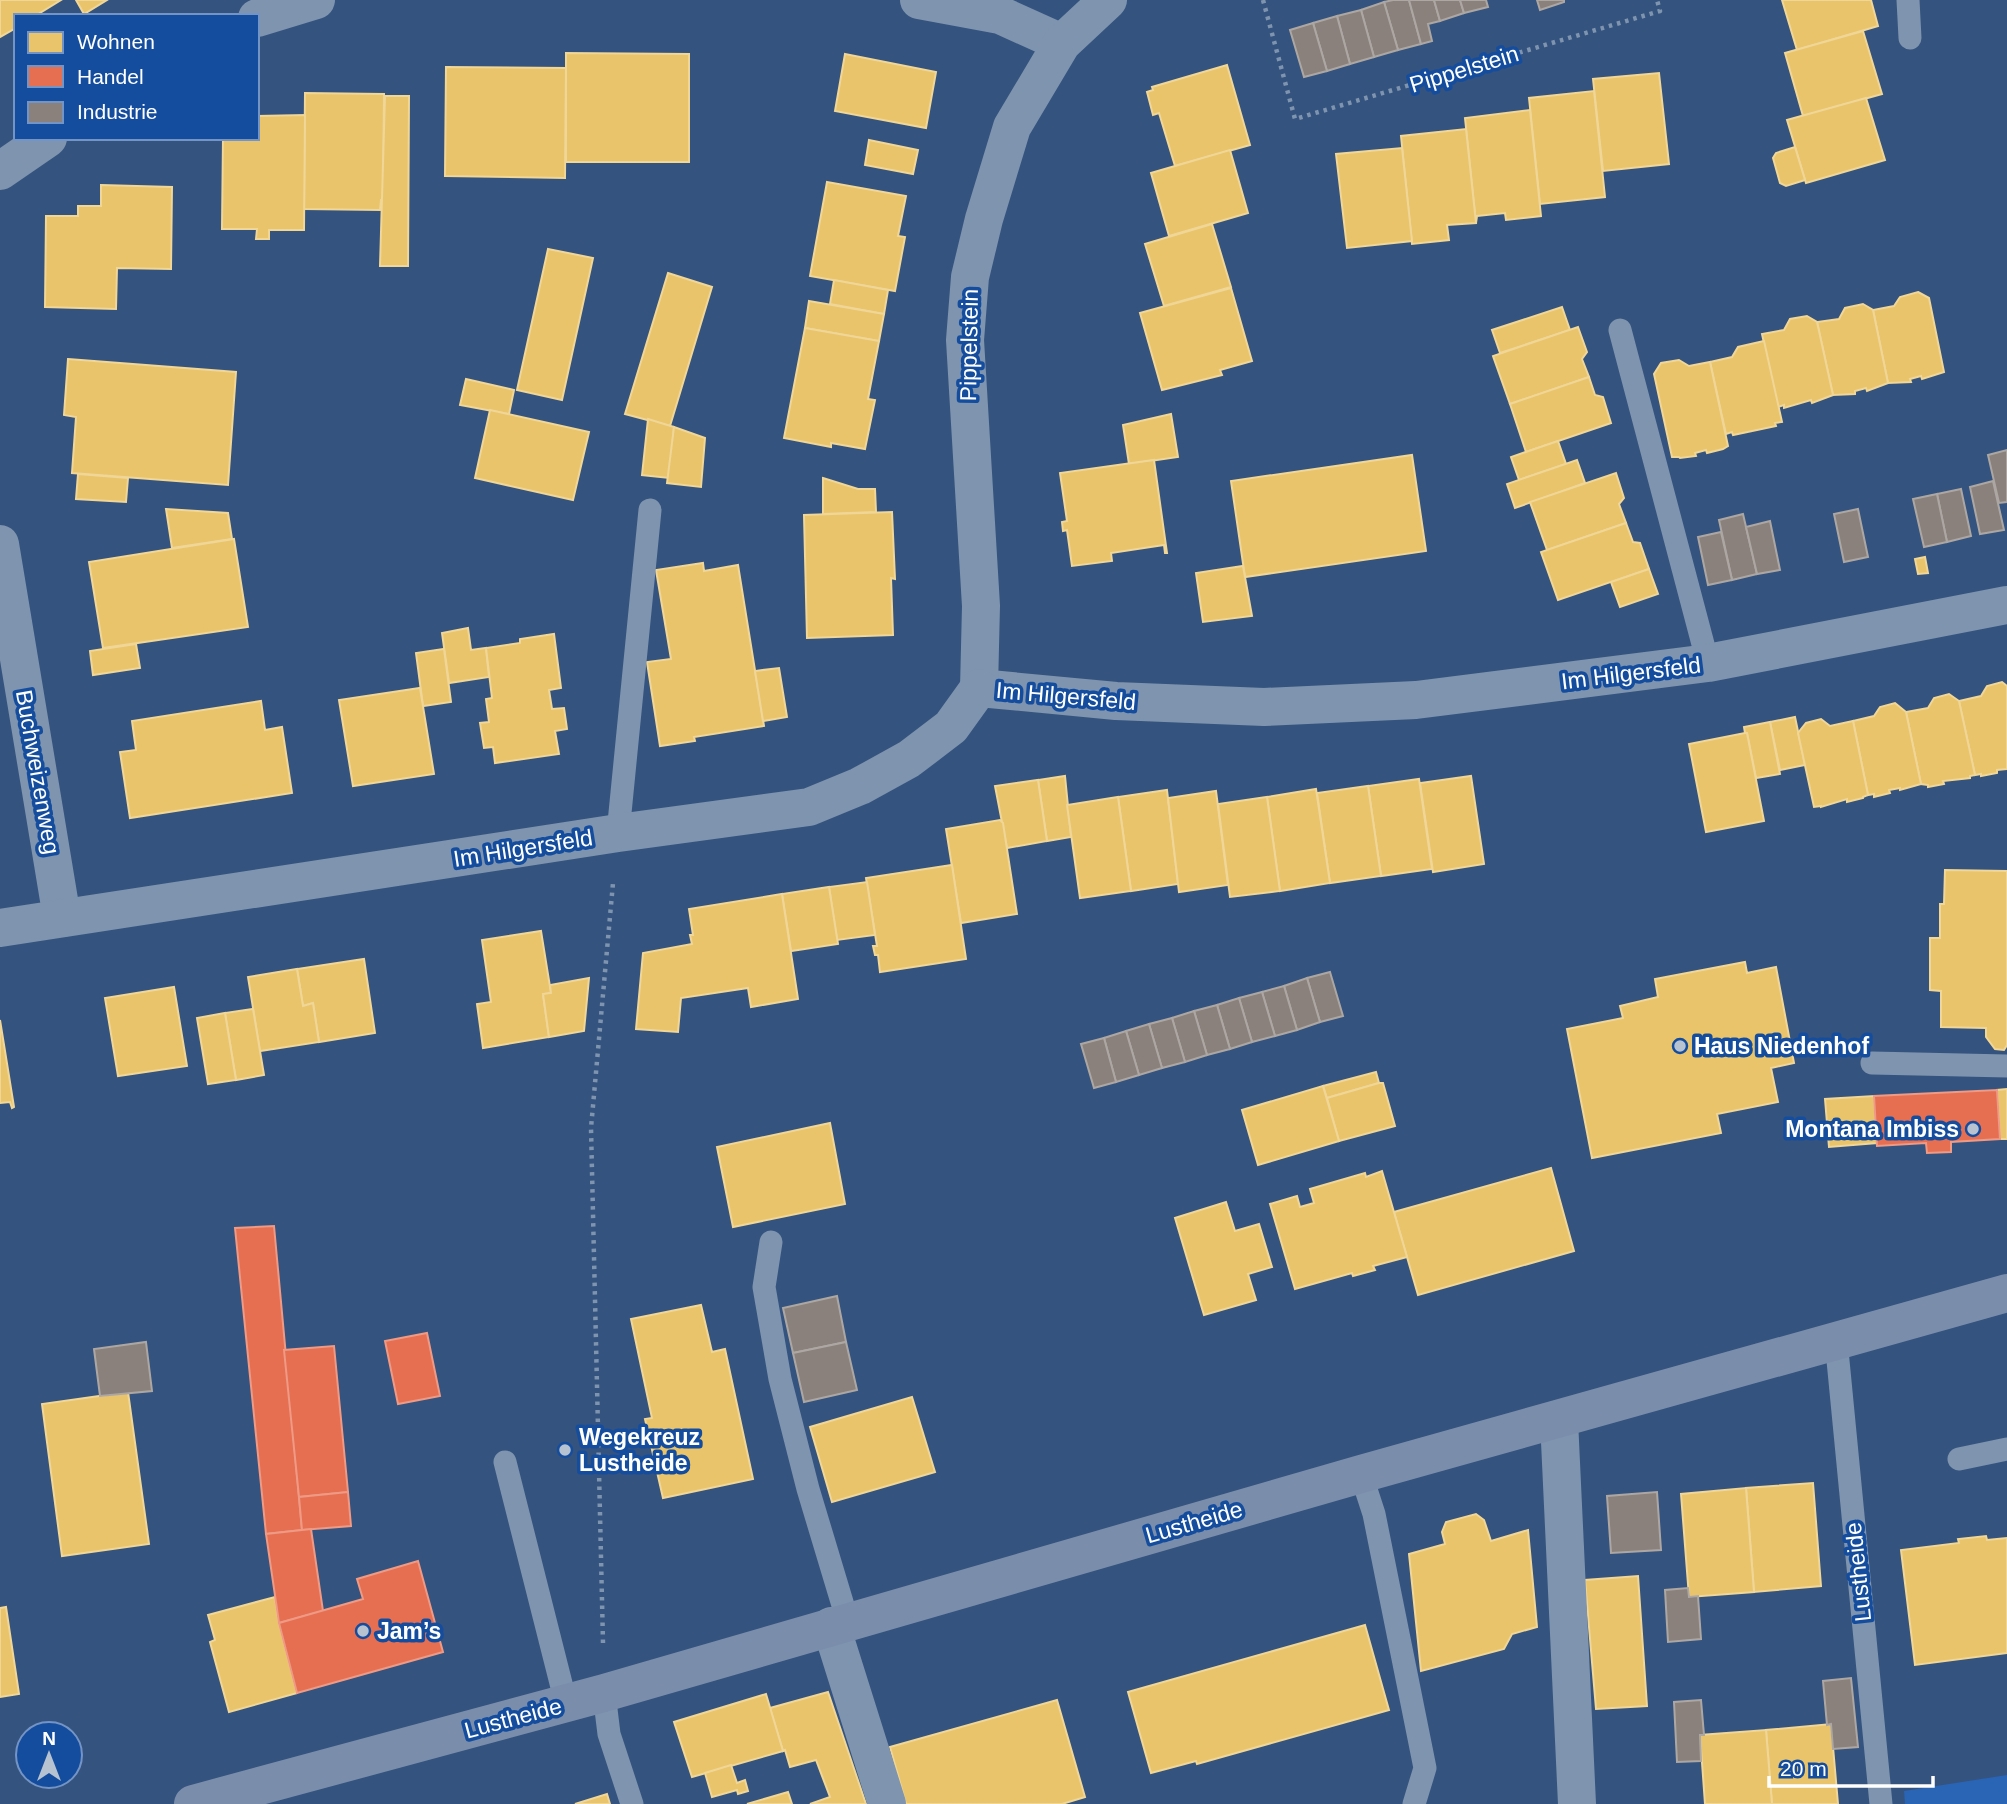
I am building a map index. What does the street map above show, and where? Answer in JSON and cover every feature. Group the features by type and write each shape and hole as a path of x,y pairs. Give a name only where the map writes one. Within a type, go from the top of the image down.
{"main road":[{"name":"Lustheide","path":"193,1804 604,1693 1361,1474 2007,1293"}],"street":[{"path":"259,18 316,0"},
{"path":"919,0 1000,15 1062,43"},
{"name":"Pippelstein","path":"979,688 981,606 965,340 970,276 1012,127 1062,43 1100,3"},
{"path":"0,171 45,140"},
{"name":"Buchweizenweg","path":"0,544 62,918"},
{"name":"Im Hilgersfeld","path":"0,928 618,833 809,807 860,786 909,759 951,727 979,688 1116,702 1264,707 1416,700 1708,663 2007,605"},
{"path":"1559,1420 1577,1804"},
{"path":"839,1624 887,1804"}],"lane":[{"path":"1908,0 1910,38"},
{"path":"1620,330 1708,663"},
{"path":"618,833 650,510"},
{"path":"1872,1063 2007,1066"},
{"path":"771,1242 764,1287 780,1379 839,1624"},
{"name":"Lustheide","path":"1836,1340 1881,1804"},
{"path":"1959,1459 2007,1449"},
{"path":"505,1462 566,1703"},
{"path":"1361,1474 1374,1514 1425,1768 1414,1804"},
{"path":"604,1693 609,1734 632,1804"}],"path":[{"name":"Pippelstein","path":"1263,0 1295,119 1660,11 1657,0"},
{"path":"604,1693 591,1128 618,833"}],"shaded area":[{"path":"2007,1775 2007,1804 1905,1804 1904,1791"}],"building: Wohnen":[{"path":"0,0 61,0 38,14 14,14 14,29 0,37"},
{"path":"76,0 107,0 84,14"},
{"path":"1782,0 1871,0 1878,26 1797,50"},
{"path":"1863,31 1882,94 1803,116 1785,53"},
{"path":"566,53 689,54 689,162 566,162"},
{"path":"845,54 936,72 926,128 835,111"},
{"path":"1227,65 1250,145 1175,166 1159,113 1153,115 1147,92 1153,90 1152,87"},
{"path":"446,67 566,68 565,178 445,176"},
{"path":"1659,73 1669,164 1603,171 1593,79"},
{"path":"1594,91 1605,197 1540,204 1529,98"},
{"path":"305,93 384,94 383,200 380,210 304,209"},
{"path":"385,96 409,96 408,266 380,266"},
{"path":"1866,98 1885,160 1806,183 1787,120"},
{"path":"1530,110 1541,216 1506,220 1505,213 1477,216 1476,223 1465,118"},
{"path":"305,115 304,230 269,230 269,239 256,239 257,229 222,229 223,140 259,140 259,116"},
{"path":"1466,129 1476,223 1447,225 1449,240 1412,244 1401,136"},
{"path":"869,140 918,150 913,174 865,165"},
{"path":"1795,147 1805,180 1786,186 1780,183 1773,158 1776,153"},
{"path":"1402,148 1412,241 1347,248 1336,154"},
{"path":"1230,150 1248,213 1169,236 1151,173"},
{"path":"827,182 906,196 898,236 905,237 895,291 810,276"},
{"path":"101,185 172,187 171,269 117,268 116,309 45,307 46,216 78,216 78,206 101,206"},
{"path":"1212,224 1231,287 1164,306 1145,244"},
{"path":"548,249 593,258 562,400 517,390"},
{"path":"668,273 712,287 670,426 625,414"},
{"path":"834,280 888,290 884,314 830,304"},
{"path":"1231,288 1252,361 1220,370 1222,375 1162,390 1140,313"},
{"path":"1918,292 1929,298 1944,372 1922,379 1921,376 1910,379 1911,382 1888,383 1873,310 1894,306 1900,297"},
{"path":"809,301 884,314 879,341 805,328"},
{"path":"1863,304 1873,310 1888,383 1867,391 1866,388 1855,391 1855,394 1833,395 1817,322 1839,319 1845,308"},
{"path":"1562,307 1570,330 1500,353 1492,330"},
{"path":"1807,316 1817,322 1833,395 1812,403 1811,400 1784,408 1784,405 1778,407 1762,334 1784,330 1790,319"},
{"path":"1578,327 1587,352 1582,359 1589,377 1510,404 1493,356"},
{"path":"805,328 879,341 868,399 875,400 865,449 831,443 831,447 784,438"},
{"path":"1764,341 1782,422 1775,423 1776,426 1726,434 1710,362 1732,357 1738,347"},
{"path":"68,359 236,372 228,485 72,473 76,417 64,415"},
{"path":"1679,360 1689,366 1710,362 1728,446 1723,449 1707,453 1706,450 1695,453 1696,456 1672,457 1654,374 1661,363"},
{"path":"1589,377 1595,395 1603,397 1611,423 1526,452 1510,404"},
{"path":"466,379 514,390 509,414 460,405"},
{"path":"490,410 589,432 573,500 475,478"},
{"path":"1171,414 1178,457 1129,464 1123,425"},
{"path":"648,419 674,427 669,478 642,475"},
{"path":"674,427 705,438 701,487 667,483"},
{"path":"1558,441 1566,464 1519,480 1511,457"},
{"path":"1412,455 1426,551 1245,577 1231,481"},
{"path":"1154,460 1167,553 1164,545 1111,553 1112,561 1072,566 1067,530 1063,531 1062,522 1067,521 1060,473"},
{"path":"1577,460 1585,483 1515,508 1507,484"},
{"path":"1616,473 1624,498 1619,504 1626,523 1547,550 1530,502"},
{"path":"78,474 128,478 126,502 76,499"},
{"path":"823,478 858,489 875,489 876,512 823,514"},
{"path":"166,509 228,513 232,539 172,548"},
{"path":"892,512 895,579 891,578 893,635 807,638 804,515"},
{"path":"1626,523 1633,542 1640,543 1649,569 1558,600 1541,552"},
{"path":"234,539 248,627 103,648 89,562"},
{"path":"1925,557 1928,573 1918,574 1915,559"},
{"path":"703,563 704,571 738,565 764,726 694,737 695,741 660,746 647,662 671,659 656,570"},
{"path":"1243,566 1252,616 1203,622 1196,573"},
{"path":"1649,569 1658,594 1620,607 1611,582"},
{"path":"468,628 471,650 486,648 489,677 449,683 442,633"},
{"path":"554,634 561,688 549,690 552,709 564,708 567,729 555,731 559,754 495,763 493,747 484,748 480,723 489,722 486,699 492,698 486,648"},
{"path":"136,644 140,668 93,675 90,651"},
{"path":"444,649 451,702 423,706 416,653"},
{"path":"779,668 787,717 763,721 755,671"},
{"path":"2002,682 2007,686 2007,769 1975,775 1959,701 1981,696 1987,686"},
{"path":"420,688 434,774 353,786 339,700"},
{"path":"1949,694 1959,701 1975,775 1943,781 1944,784 1928,787 1921,784 1906,712 1928,708 1934,698"},
{"path":"261,701 265,730 282,727 292,793 130,818 120,752 136,750 132,721"},
{"path":"1895,703 1906,712 1921,784 1889,790 1890,793 1874,797 1874,794 1868,795 1853,721 1874,716 1880,707"},
{"path":"1795,717 1805,765 1780,770 1770,722"},
{"path":"1821,719 1830,726 1853,721 1868,795 1863,798 1814,807 1798,733 1806,723"},
{"path":"1770,722 1780,774 1756,778 1744,727"},
{"path":"1747,733 1764,821 1706,832 1689,744"},
{"path":"1065,776 1071,837 1047,841 1038,780"},
{"path":"1471,776 1484,864 1433,872 1420,783"},
{"path":"1419,779 1432,869 1381,876 1368,786"},
{"path":"1038,780 1047,841 1007,848 995,786"},
{"path":"1368,786 1381,876 1330,883 1317,793"},
{"path":"1316,789 1330,883 1280,891 1267,797"},
{"path":"1167,790 1178,884 1131,891 1118,797"},
{"path":"1216,791 1228,885 1179,892 1168,798"},
{"path":"1118,797 1131,891 1080,898 1067,805"},
{"path":"1267,797 1280,891 1230,897 1218,804"},
{"path":"1000,820 1003,823 1017,914 961,923 946,829"},
{"path":"952,865 966,959 880,972 878,955 875,955 873,946 877,946 866,878"},
{"path":"1945,870 2007,871 2007,1045 2004,1050 1995,1049 1986,1037 1986,1028 1941,1027 1941,991 1930,990 1930,938 1940,938 1940,904 1944,904"},
{"path":"867,882 875,935 837,940 829,887"},
{"path":"829,887 838,944 791,951 782,894"},
{"path":"782,894 798,999 751,1007 748,988 681,998 678,1032 636,1029 643,953 692,944 689,909"},
{"path":"541,931 551,993 543,994 549,1037 483,1048 477,1004 491,1002 482,940"},
{"path":"364,959 375,1033 319,1042 313,1003 303,1006 297,969"},
{"name":"Haus Niedenhof","path":"1745,962 1747,973 1776,967 1794,1063 1771,1068 1778,1102 1717,1114 1721,1133 1592,1158 1567,1029 1623,1018 1620,1006 1658,997 1655,979"},
{"path":"297,969 303,1006 313,1003 319,1042 260,1051 248,977"},
{"path":"589,978 584,1031 549,1037 543,994 551,993 550,985"},
{"path":"174,987 187,1066 118,1076 105,998"},
{"path":"253,1009 264,1075 236,1080 225,1013"},
{"path":"225,1013 236,1080 208,1084 197,1018"},
{"path":"0,1020 14,1107 12,1108 10,1102 0,1103"},
{"path":"1376,1072 1379,1083 1327,1098 1323,1086"},
{"path":"1383,1083 1395,1126 1339,1141 1327,1098"},
{"path":"1323,1086 1339,1141 1258,1165 1242,1110"},
{"path":"2007,1089 2007,1139 2000,1139 1997,1090"},
{"path":"1874,1096 1877,1143 1829,1147 1825,1099"},
{"path":"830,1123 845,1204 733,1227 717,1147"},
{"path":"1551,1168 1574,1251 1418,1295 1394,1212"},
{"path":"1382,1171 1407,1257 1373,1266 1375,1270 1353,1276 1352,1273 1295,1289 1270,1204 1297,1196 1300,1207 1314,1203 1310,1189 1365,1173 1366,1177"},
{"path":"1226,1202 1235,1231 1259,1224 1272,1267 1248,1274 1256,1300 1204,1315 1175,1218"},
{"path":"701,1305 712,1352 725,1349 753,1479 663,1498 645,1419 652,1418 631,1319"},
{"path":"128,1392 149,1544 62,1556 42,1404"},
{"path":"912,1397 935,1472 832,1502 810,1427"},
{"path":"1813,1483 1821,1586 1754,1592 1746,1488"},
{"path":"1746,1488 1754,1592 1689,1597 1681,1494"},
{"path":"1476,1514 1484,1520 1491,1541 1528,1530 1537,1627 1512,1634 1504,1649 1421,1671 1409,1554 1445,1544 1442,1532 1446,1522"},
{"path":"1986,1536 1987,1540 2007,1538 2007,1653 1915,1665 1901,1550 1959,1543 1958,1539"},
{"path":"1638,1576 1647,1706 1596,1709 1585,1580"},
{"path":"275,1597 297,1693 229,1712 210,1642 215,1640 208,1615"},
{"path":"6,1607 19,1694 0,1697 0,1608"},
{"path":"1365,1625 1389,1710 1197,1764 1196,1761 1151,1773 1128,1692"},
{"path":"828,1692 866,1804 810,1804 830,1797 816,1760 790,1767 785,1750 783,1751 770,1708"},
{"path":"766,1694 783,1751 692,1777 674,1722"},
{"path":"1057,1700 1085,1797 1062,1804 906,1804 890,1747"},
{"path":"1831,1724 1838,1804 1772,1804 1766,1730"},
{"path":"1766,1730 1772,1804 1705,1804 1700,1735"},
{"path":"731,1765 737,1783 745,1780 748,1791 738,1794 737,1790 712,1797 705,1773"},
{"path":"788,1792 792,1804 747,1804"},
{"path":"607,1794 610,1804 575,1804"}],"building: Handel":[{"path":"1997,1090 2000,1139 1951,1142 1951,1152 1927,1153 1926,1143 1877,1146 1874,1096"},
{"path":"274,1226 302,1530 266,1534 235,1228"},
{"path":"427,1333 440,1396 398,1404 385,1341"},
{"path":"334,1346 348,1492 299,1497 284,1350"},
{"path":"348,1492 351,1526 302,1530 299,1497"},
{"path":"311,1529 323,1611 279,1623 266,1534"},
{"path":"418,1561 443,1652 297,1693 279,1623 363,1599 357,1579"}],"building: Industrie":[{"path":"1409,0 1421,44 1398,50 1384,2"},
{"path":"1409,0 1434,0 1440,21 1428,24 1432,41 1421,44"},
{"path":"1434,0 1460,0 1464,13 1440,21"},
{"path":"1460,0 1486,0 1488,7 1464,13"},
{"path":"1537,0 1564,0 1564,2 1540,10"},
{"path":"1384,2 1398,50 1374,57 1361,10"},
{"path":"1361,10 1374,57 1350,64 1337,16"},
{"path":"1337,16 1350,64 1327,71 1313,23"},
{"path":"1313,23 1327,71 1304,77 1290,30"},
{"path":"2007,450 2007,502 1999,503 1988,455"},
{"path":"1993,481 2004,530 1980,534 1970,487"},
{"path":"1961,489 1971,536 1947,542 1937,494"},
{"path":"1937,494 1947,542 1924,547 1913,499"},
{"path":"1858,509 1868,557 1844,562 1834,514"},
{"path":"1743,514 1757,574 1732,580 1719,520"},
{"path":"1770,521 1780,570 1757,574 1746,527"},
{"path":"1721,532 1732,580 1708,585 1698,537"},
{"path":"1330,972 1343,1016 1320,1022 1307,978"},
{"path":"1307,978 1320,1022 1297,1030 1284,986"},
{"path":"1284,986 1297,1030 1275,1036 1262,992"},
{"path":"1262,992 1275,1036 1252,1042 1239,998"},
{"path":"1239,998 1252,1042 1230,1049 1217,1005"},
{"path":"1217,1005 1230,1049 1207,1055 1194,1011"},
{"path":"1194,1011 1207,1055 1185,1062 1172,1018"},
{"path":"1172,1018 1185,1062 1162,1068 1149,1024"},
{"path":"1149,1024 1162,1068 1139,1075 1126,1031"},
{"path":"1126,1031 1139,1075 1116,1082 1104,1038"},
{"path":"1104,1038 1116,1082 1094,1088 1081,1044"},
{"path":"837,1296 846,1342 793,1353 783,1308"},
{"path":"146,1342 152,1391 100,1396 94,1349"},
{"path":"846,1342 857,1390 804,1402 793,1353"},
{"path":"1657,1492 1661,1550 1611,1553 1607,1496"},
{"path":"1688,1588 1689,1597 1698,1596 1701,1639 1668,1642 1665,1590"},
{"path":"1851,1678 1858,1747 1833,1749 1831,1724 1827,1725 1823,1681"},
{"path":"1701,1700 1704,1735 1700,1735 1701,1761 1677,1762 1674,1702"}],"place":[{"name":"Haus Niedenhof","path":"1680,1046"},
{"name":"Montana Imbiss","path":"1973,1129"},
{"name":"Wegekreuz Lustheide","path":"565,1450"},
{"name":"Jam’s","path":"363,1631"}]}
